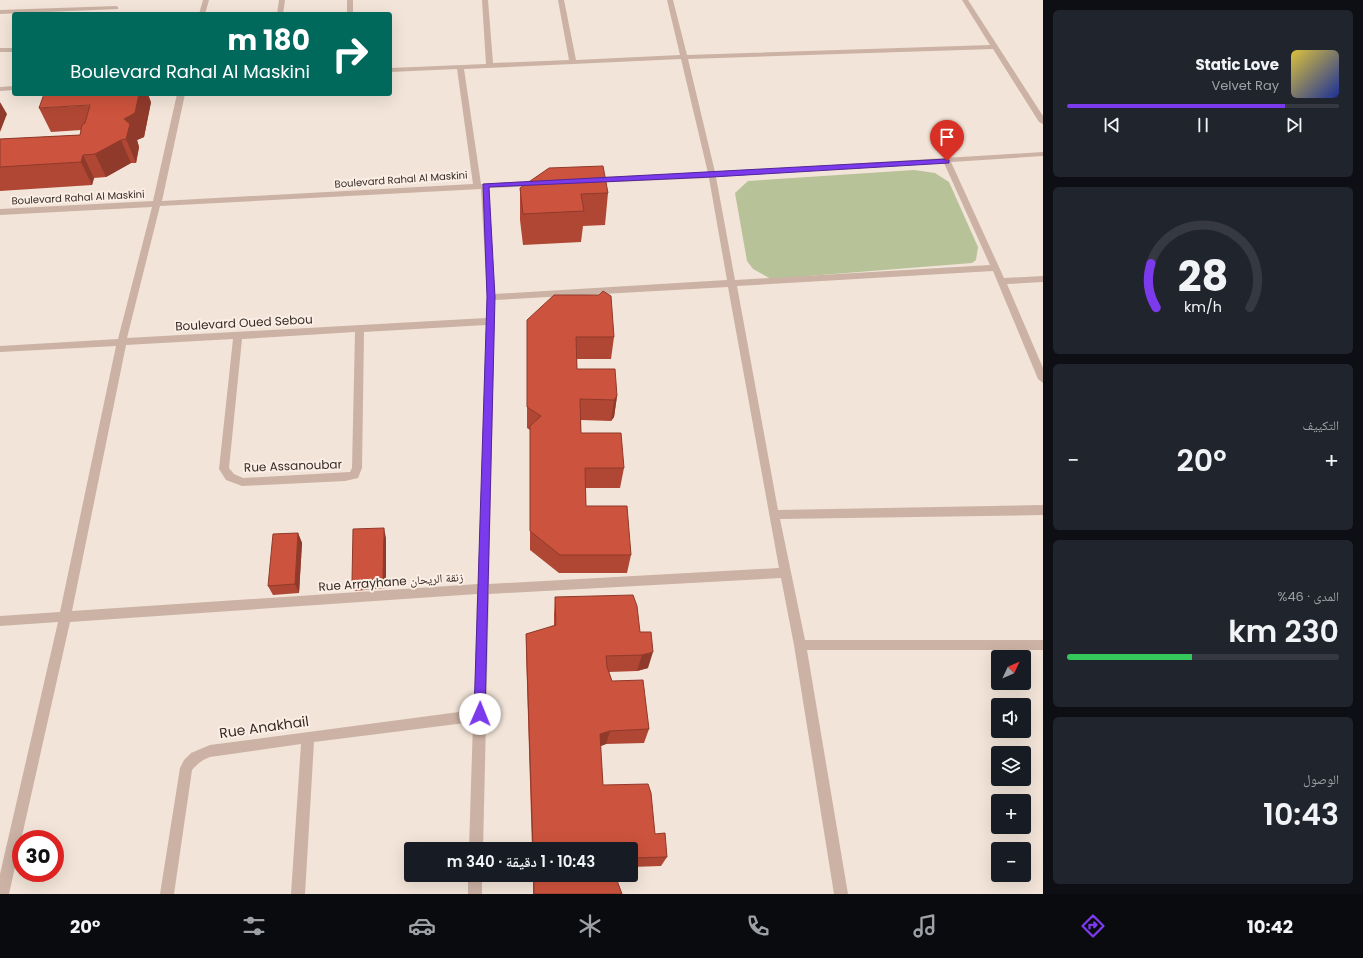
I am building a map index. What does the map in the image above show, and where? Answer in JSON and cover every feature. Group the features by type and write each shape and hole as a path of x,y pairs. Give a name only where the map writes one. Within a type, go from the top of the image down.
{"street":[{"path":"0,12 115,11 118,0"},
{"path":"203,12 206,0"},
{"path":"280,12 282,0"},
{"path":"350,0 350,12"},
{"path":"485,0 490,65"},
{"path":"561,0 573,63"},
{"path":"670,0 685,57 712,175 733,284 774,515 800,645 842,894"},
{"path":"965,0 1043,122"},
{"path":"392,70 685,57 995,47"},
{"path":"0,50 12,50"},
{"path":"460,67 481,186 491,297 476,842"},
{"path":"0,89 12,88"},
{"path":"2,894 64,617 122,341 157,203 181,96"},
{"path":"580,181 712,175 1043,154"},
{"path":"947,161 996,268 1043,379"},
{"name":"Boulevard Rahal Al Maskini","path":"0,212 548,182"},
{"path":"491,297 996,268"},
{"path":"1001,281 1043,279"},
{"name":"Boulevard Oued Sebou","path":"1,349 490,321"},
{"name":"Rue Assanoubar","path":"238,336 224,469 230,477 242,482 346,477 354,475 357,468 360,328"},
{"path":"0,358 1,349"},
{"path":"774,515 1043,510"},
{"name":"Rue Arrayhane زنقة الريحان","path":"0,621 483,589 785,573"},
{"path":"800,645 1043,645"},
{"name":"Rue Anakhail","path":"167,894 186,768 188,763 198,756 210,752 308,737 480,714"},
{"path":"298,894 308,737"},
{"path":"475,882 475,894"}],"green space":[{"path":"914,170 935,173 949,182 978,247 976,260 972,263 771,279 753,269 747,261 735,193 748,181"}],"building":[{"path":"43,96 139,96 135,113 124,119 130,124 126,139 121,140 95,154 83,155 81,162 0,167 0,139 80,135 82,125 85,123 90,105 39,108"},
{"path":"603,166 608,193 581,194 584,211 523,214 520,188 549,168"},
{"path":"603,291 611,296 614,337 576,337 577,369 615,369 617,396 614,400 580,399 581,433 621,433 624,468 585,468 586,506 627,506 631,555 560,555 530,531 530,426 541,416 527,407 527,320 554,295 599,295"},
{"path":"384,528 383,579 352,581 353,529"},
{"path":"298,533 295,584 268,586 273,534"},
{"path":"633,595 637,606 640,632 651,632 653,652 642,655 606,656 607,667 612,681 643,680 649,729 610,731 600,734 603,785 648,784 651,793 655,834 665,833 667,857 638,858 638,842 533,842 526,634 556,625 555,597"},
{"path":"534,882 618,882 622,894 534,894"}],"route":[{"path":"480,714 491,297 485,185 712,175 947,161"}]}
